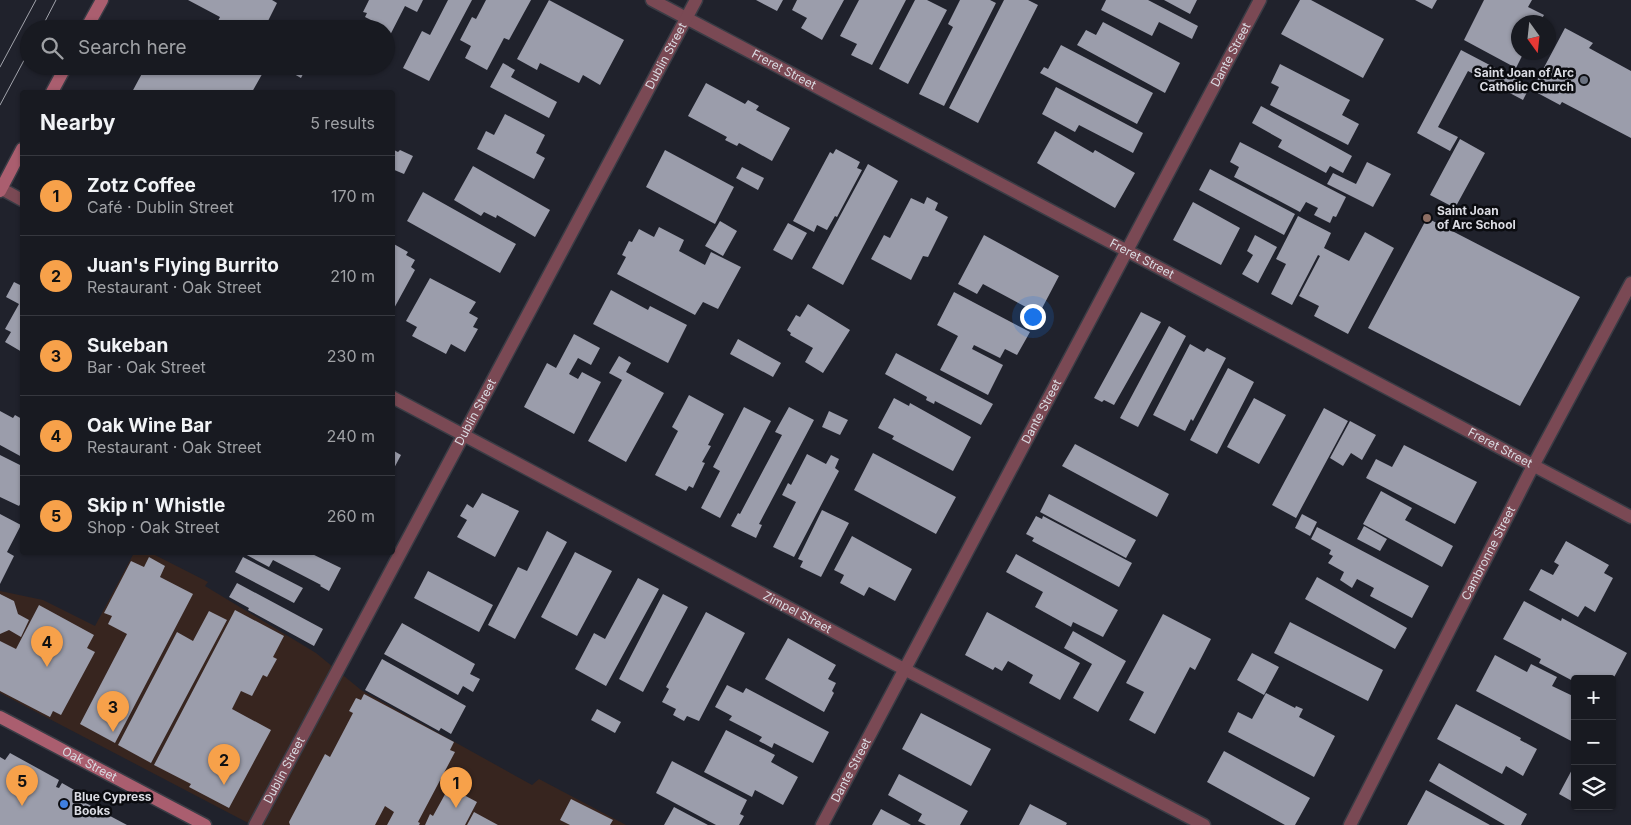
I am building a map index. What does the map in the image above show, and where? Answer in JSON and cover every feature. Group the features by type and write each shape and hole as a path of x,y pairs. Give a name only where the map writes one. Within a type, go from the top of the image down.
{"main road":[{"path":"91,20 102,0"},
{"path":"53,90 61,75"},
{"path":"0,190 20,153"},
{"name":"Oak Street","path":"0,717 205,825"}],"street":[{"name":"Freret Street","path":"652,0 1534,464 1631,517"},
{"name":"Dublin Street","path":"255,825 696,0"},
{"name":"Dante Street","path":"822,825 1260,0"},
{"path":"0,190 20,199"},
{"name":"Cambronne Street","path":"1350,825 1534,464 1631,283"},
{"name":"Zimpel Street","path":"395,399 904,669 1204,825"}],"shaded area":[{"path":"133,555 155,555 208,582 205,586 316,653 361,690 532,785 539,779 626,825 252,825 0,693 0,591 43,600 95,626"}],"building":[{"path":"188,0 272,0 277,3 268,20 218,20 220,17"},
{"path":"369,0 423,0 417,12 405,6 395,25 395,20 371,20 365,17 367,13 363,12"},
{"path":"448,0 472,0 429,81 403,68 422,31 430,35"},
{"path":"486,0 531,0 509,40 504,38 487,70 465,58 471,46 460,40 472,17 476,19"},
{"path":"549,0 624,40 600,85 583,75 579,83 540,63 537,70 517,59"},
{"path":"756,0 783,0 777,11"},
{"path":"797,0 844,0 822,40 801,28 807,18 792,10"},
{"path":"859,0 906,0 872,65 851,55 857,44 840,36"},
{"path":"915,0 927,0 947,10 908,84 879,69"},
{"path":"960,0 990,0 996,3 944,106 919,94 953,27 948,24"},
{"path":"1004,0 1028,0 1038,5 978,123 949,108"},
{"path":"1106,0 1148,0 1198,26 1192,39 1159,22 1152,36 1101,10"},
{"path":"1164,0 1197,0 1190,14"},
{"path":"1300,0 1311,0 1384,39 1363,78 1281,34"},
{"path":"1415,0 1437,0 1432,9"},
{"path":"1484,0 1532,0 1528,7 1544,15 1511,15 1511,60 1520,60 1516,68 1464,40"},
{"path":"1103,22 1180,63 1165,93 1077,45 1086,30 1096,35"},
{"name":"Saint Joan of Arc Catholic Church","path":"1565,28 1593,43 1589,48 1631,71 1631,138 1562,102 1560,105 1532,90 1548,60 1556,60 1556,45"},
{"path":"1061,45 1153,93 1137,124 1040,73 1044,67 1048,69"},
{"path":"1461,50 1530,86 1523,100 1468,71 1438,127 1458,137 1450,151 1417,133"},
{"path":"503,63 515,70 511,77 557,102 549,118 490,87"},
{"path":"1280,64 1350,100 1342,115 1359,124 1348,145 1270,105 1279,87 1271,83"},
{"path":"141,75 262,75 253,90 133,90"},
{"path":"706,83 745,104 748,100 759,106 756,110 790,128 772,161 739,143 737,146 725,140 727,137 688,116"},
{"path":"1056,87 1143,133 1133,153 1079,125 1075,132 1042,114"},
{"path":"1261,106 1352,156 1343,173 1330,166 1326,173 1278,147 1282,140 1252,123"},
{"path":"505,114 545,135 536,153 545,158 534,179 477,149 486,131 494,135"},
{"path":"1055,131 1093,153 1095,150 1135,173 1115,208 1037,163"},
{"path":"1460,139 1485,153 1455,208 1430,195"},
{"path":"1240,142 1346,197 1336,217 1333,216 1330,223 1314,215 1318,208 1306,202 1300,212 1234,177 1239,167 1230,162"},
{"path":"836,149 860,162 857,168 862,170 837,217 835,216 827,230 817,225 814,232 793,221 830,152 833,154"},
{"path":"395,150 398,152 400,150 413,156 404,174 395,170"},
{"path":"665,150 734,187 715,224 646,187"},
{"path":"1367,162 1391,174 1373,207 1327,184 1333,173 1356,184"},
{"path":"868,164 898,181 843,285 812,268"},
{"path":"473,166 550,210 535,237 497,215 496,218 484,212 481,216 454,200"},
{"path":"742,167 764,178 758,190 736,178"},
{"path":"1210,169 1295,214 1284,235 1199,190"},
{"path":"423,192 516,244 500,273 407,221"},
{"path":"927,197 938,203 935,210 948,217 928,257 923,256 911,280 871,259 884,235 890,238 911,198 924,204"},
{"path":"1193,202 1240,228 1221,265 1173,240"},
{"path":"1298,216 1331,233 1324,248 1349,261 1365,232 1394,248 1348,334 1314,316 1319,306 1299,296 1320,256 1318,255 1292,305 1271,294 1286,264 1276,259"},
{"path":"1427,218 1580,297 1520,406 1368,328"},
{"path":"720,221 737,231 723,256 705,246"},
{"path":"788,223 807,233 792,260 773,250"},
{"path":"659,227 684,240 679,251 705,265 711,252 741,267 718,309 703,302 695,315 617,274 626,257 622,255 629,241 632,242 639,229 654,237"},
{"path":"984,235 1059,276 1039,314 983,284 977,294 958,284"},
{"path":"1255,235 1277,247 1258,283 1242,274 1253,255 1247,251"},
{"path":"395,245 408,252 406,255 415,260 411,267 415,270 395,307"},
{"path":"430,278 476,302 469,313 478,318 473,327 478,329 465,352 451,344 446,354 412,336 417,327 406,321"},
{"path":"14,282 20,285 20,351 5,342 11,332 5,329 19,304 6,297"},
{"path":"611,290 648,310 650,306 687,325 668,363 593,324"},
{"path":"954,292 1030,332 1017,355 1005,349 1000,358 974,345 972,349 1003,365 988,395 940,370 958,336 937,325"},
{"path":"808,304 850,330 823,373 805,362 813,348 790,335 791,333 787,330 796,315 800,317"},
{"path":"1141,312 1161,322 1114,405 1104,400 1102,402 1094,398"},
{"path":"1169,326 1186,336 1138,427 1120,418"},
{"path":"574,334 600,348 591,365 578,358 569,374 578,379 582,372 601,382 574,434 524,407 547,363 556,368"},
{"path":"738,339 781,363 773,377 730,354"},
{"path":"1190,344 1204,352 1207,348 1226,358 1193,421 1191,419 1185,431 1153,415"},
{"path":"896,353 993,404 981,425 935,401 934,404 926,400 927,397 885,374"},
{"path":"619,356 631,363 626,372 664,393 626,462 588,441 622,380 609,373"},
{"path":"1228,368 1254,382 1217,454 1190,440"},
{"path":"689,395 724,414 708,445 711,446 702,462 705,463 693,488 689,486 686,491 655,475 678,431 672,427"},
{"path":"894,398 909,406 910,403 971,437 953,471 892,439 894,436 878,428"},
{"path":"1254,398 1286,415 1259,464 1227,447"},
{"path":"744,407 771,421 720,518 701,508 720,471 713,467"},
{"path":"789,407 814,420 759,524 762,525 756,538 731,526 738,513 740,514 782,435 775,432"},
{"path":"1324,408 1348,421 1296,518 1272,505"},
{"path":"0,411 13,418 15,415 20,418 20,456 0,445"},
{"path":"829,411 848,420 840,435 822,427"},
{"path":"1350,421 1376,435 1362,460 1351,453 1343,466 1330,458"},
{"path":"1075,444 1169,494 1157,517 1062,466"},
{"path":"1404,445 1477,482 1455,524 1366,478 1376,459 1392,467"},
{"path":"395,452 401,455 395,466"},
{"path":"873,453 956,497 936,534 854,490"},
{"path":"807,454 826,464 831,455 839,459 835,468 839,471 794,557 773,547 796,502 782,495 788,483 791,485"},
{"path":"0,455 20,465 20,504 19,506 0,497"},
{"path":"1381,491 1412,508 1405,520 1453,546 1442,567 1363,524"},
{"path":"482,493 519,511 495,557 457,537 467,520 460,516 467,504 473,508"},
{"path":"1049,494 1136,540 1126,558 1040,512"},
{"path":"822,510 849,523 821,577 800,567 803,561 798,559"},
{"path":"0,514 20,524 20,527 7,552 14,556 0,584"},
{"path":"1302,514 1317,522 1310,536 1295,528"},
{"path":"1036,516 1042,519 1043,516 1132,563 1119,587 1032,541 1034,538 1026,534"},
{"path":"1364,526 1387,539 1380,551 1357,539"},
{"path":"1317,527 1429,586 1412,618 1370,596 1374,588 1357,579 1352,588 1340,580 1344,572 1328,563 1333,556 1329,554 1331,550 1311,539"},
{"path":"547,531 567,542 515,639 488,625 518,567 527,571"},
{"path":"852,536 912,569 895,601 869,587 864,596 840,583 844,575 834,570"},
{"path":"1566,541 1609,565 1604,573 1613,578 1595,612 1585,606 1578,617 1529,590 1541,569 1553,575 1559,565 1554,562"},
{"path":"575,552 612,571 577,636 541,617"},
{"path":"1016,554 1118,610 1103,637 1073,622 1071,627 1035,607 1043,592 1006,572"},
{"path":"247,555 314,555 341,568 329,591 273,560 269,567"},
{"path":"149,557 165,566 160,577 193,594 115,743 80,724 127,634 108,624 112,616 104,613 131,561 144,567"},
{"path":"243,557 303,588 294,603 235,572"},
{"path":"428,571 493,605 479,632 414,598"},
{"path":"1317,577 1407,628 1395,649 1305,599"},
{"path":"638,578 659,589 606,686 575,669 594,633 605,639"},
{"path":"237,583 323,629 314,646 248,610 249,608 229,597"},
{"path":"0,594 14,601 18,614 29,620 21,637 9,630 0,634"},
{"path":"663,594 688,607 643,692 619,679"},
{"path":"1524,601 1561,621 1562,618 1627,653 1615,675 1571,675 1571,680 1539,663 1541,659 1503,639"},
{"path":"39,605 94,635 87,648 95,652 61,715 53,711 50,717 0,691 0,641 16,649"},
{"path":"235,610 284,636 273,657 277,659 267,677 263,675 252,696 241,691 232,709 271,730 229,808 189,787 191,784 154,765"},
{"path":"209,611 227,620 151,763 118,745 177,632 193,641"},
{"path":"706,612 745,633 699,721 687,716 684,721 673,715 676,709 662,702 669,689 666,687"},
{"path":"987,612 1080,663 1060,700 1029,683 1033,675 1008,661 1002,671 995,667 993,670 965,655"},
{"path":"1163,614 1211,639 1195,670 1190,667 1155,734 1129,720 1144,692 1126,683"},
{"path":"1290,622 1383,670 1368,701 1274,653"},
{"path":"402,623 475,664 470,674 480,679 473,692 463,686 458,695 384,654"},
{"path":"1073,631 1126,661 1098,712 1073,698 1092,664 1064,648"},
{"path":"788,638 836,665 828,679 836,683 832,691 834,693 824,712 765,679"},
{"path":"1252,653 1279,667 1264,695 1237,680"},
{"path":"1495,655 1527,672 1531,664 1557,677 1552,686 1571,695 1571,741 1476,691"},
{"path":"382,659 466,706 451,734 441,728 439,731 365,690"},
{"path":"727,685 743,693 746,688 829,732 813,763 774,743 772,748 759,741 762,737 729,720 732,716 715,707"},
{"path":"1266,693 1295,708 1296,706 1303,709 1299,717 1335,736 1314,777 1228,732 1238,712 1252,719"},
{"path":"364,694 454,742 450,750 455,752 418,822 420,823 419,825 387,825 394,812 385,806 375,825 290,825 289,822 325,754 330,757 353,713 349,711 356,698 361,700"},
{"path":"1456,704 1521,738 1520,740 1537,749 1523,776 1506,766 1502,774 1437,739"},
{"path":"597,709 621,722 615,733 591,720"},
{"path":"921,713 991,749 971,786 902,749"},
{"path":"726,730 775,755 771,762 798,777 783,805 755,790 752,797 704,772"},
{"path":"1224,751 1310,798 1295,825 1285,825 1207,782"},
{"path":"10,753 59,780 56,787 59,788 62,783 83,795 80,800 127,825 0,825 0,757 5,760"},
{"path":"672,761 747,800 740,814 744,816 739,825 716,825 656,793"},
{"path":"1439,763 1527,814 1521,825 1505,825 1429,781"},
{"path":"1571,772 1571,801 1559,794"},
{"path":"899,774 968,811 960,825 926,825 918,821 922,814 888,795"},
{"path":"449,787 477,802 465,825 425,825 430,814 433,816"},
{"path":"1426,790 1490,825 1407,825"},
{"path":"571,799 613,820 610,825 570,825 560,820"},
{"path":"1030,804 1067,823 1066,825 1019,825"},
{"path":"674,807 708,825 664,825"},
{"path":"881,809 911,825 872,825"},
{"path":"474,812 498,825 467,825"}],"tram line":[{"path":"25,20 36,0"},
{"path":"46,20 56,0"},
{"path":"0,67 20,30"},
{"path":"0,105 20,68"}],"place":[{"name":"Saint Joan of Arc Catholic Church","path":"1584,80"},
{"name":"Saint Joan of Arc School","path":"1427,218"},
{"name":"Oak Wine Bar","path":"47,667"},
{"name":"Sukeban","path":"113,732"},
{"name":"Juan's Flying Burrito","path":"224,785"},
{"name":"Blue Cypress Books","path":"64,804"},
{"name":"Skip n' Whistle","path":"22,806"},
{"name":"Zotz Coffee","path":"456,808"}]}
